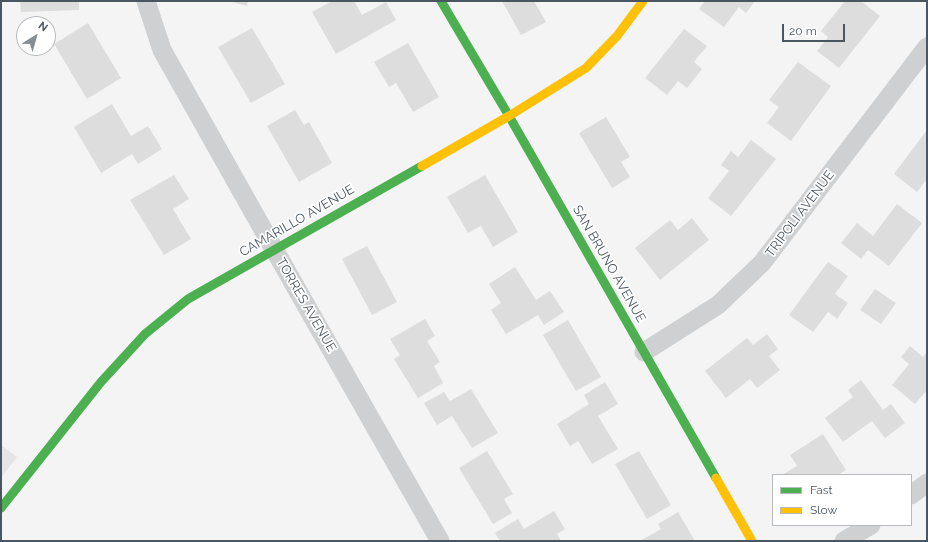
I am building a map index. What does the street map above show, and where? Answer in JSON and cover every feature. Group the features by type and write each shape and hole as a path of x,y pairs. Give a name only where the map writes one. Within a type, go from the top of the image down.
{"street":[{"name":"TORRES AVENUE","path":"146,1 162,50 440,541"},
{"name":"SAN BRUNO AVENUE","path":"442,1 752,541"},
{"name":"CAMARILLO AVENUE","path":"1,508 101,382 145,334 188,299 509,116 586,68 617,36 643,1"},
{"name":"TRIPOLI AVENUE","path":"644,352 718,305 762,263 927,47"},
{"path":"912,494 927,483"},
{"path":"844,541 869,526"}],"shaded area":[{"path":"1,445 17,457 1,478"}],"building":[{"path":"20,1 79,1 79,10 21,12"},
{"path":"228,1 248,1 247,6"},
{"path":"332,1 354,1 362,15 386,2 396,20 336,54 312,12"},
{"path":"502,1 534,1 546,22 521,35"},
{"path":"705,1 755,1 746,13 739,7 724,27 699,9"},
{"path":"845,1 861,1 880,16 839,68 817,51 828,37 821,31"},
{"path":"88,23 121,78 87,99 56,47 56,43"},
{"path":"252,28 285,84 251,103 218,47"},
{"path":"684,29 707,46 694,62 702,69 687,88 678,81 667,95 645,78"},
{"path":"408,43 439,97 413,112 396,83 389,87 374,62"},
{"path":"798,62 831,86 791,141 767,123 779,107 769,100"},
{"path":"112,104 131,136 148,126 162,149 138,164 132,154 101,173 74,127"},
{"path":"295,110 304,125 309,122 332,163 299,182 267,126"},
{"path":"606,117 630,157 621,162 630,177 612,188 579,133"},
{"path":"927,130 927,179 917,192 894,174"},
{"path":"751,140 776,159 731,216 708,198 729,171 721,165 731,151 738,157"},
{"path":"174,175 189,199 173,209 191,239 164,255 130,200"},
{"path":"485,175 518,232 493,247 481,226 468,233 447,197"},
{"path":"897,204 922,223 889,266 868,250 861,259 841,243 857,223 873,236"},
{"path":"692,218 709,240 660,280 635,248 670,220 678,230"},
{"path":"367,246 397,302 372,315 342,259"},
{"path":"828,262 848,276 835,294 848,303 837,319 828,312 813,332 789,315"},
{"path":"515,267 536,300 550,291 564,312 544,325 538,315 506,334 491,310 501,303 489,284"},
{"path":"875,289 896,303 881,324 860,310"},
{"path":"425,319 435,336 427,341 440,362 434,366 443,383 418,398 394,359 400,355 390,339"},
{"path":"568,320 601,377 576,391 543,335"},
{"path":"767,334 778,349 769,356 780,370 757,388 750,379 726,398 705,371 747,338 753,345"},
{"path":"910,346 923,357 927,352 927,390 915,404 892,385 909,364 901,357"},
{"path":"861,380 883,410 891,404 905,423 885,438 872,421 843,442 825,418 853,397 848,390"},
{"path":"605,382 618,404 598,416 618,449 592,464 578,441 570,446 557,424 589,404 584,395"},
{"path":"471,389 498,433 472,448 452,416 437,425 424,403 444,392 450,401"},
{"path":"823,434 846,470 840,474 784,474 797,466 790,455"},
{"path":"487,451 513,494 504,499 512,513 493,524 459,468"},
{"path":"639,451 671,505 647,519 615,464"},
{"path":"554,511 565,529 557,534 561,541 500,541 495,533 518,519 524,529"},
{"path":"678,512 695,541 640,541 661,529 658,524"}],"traffic: fast":[{"path":"441,1 509,116 716,478"},
{"path":"1,508 101,382 145,334 188,299 422,166"}],"traffic: slow":[{"path":"422,166 509,116 586,68 617,36 643,1"},
{"path":"716,478 752,541"}]}
